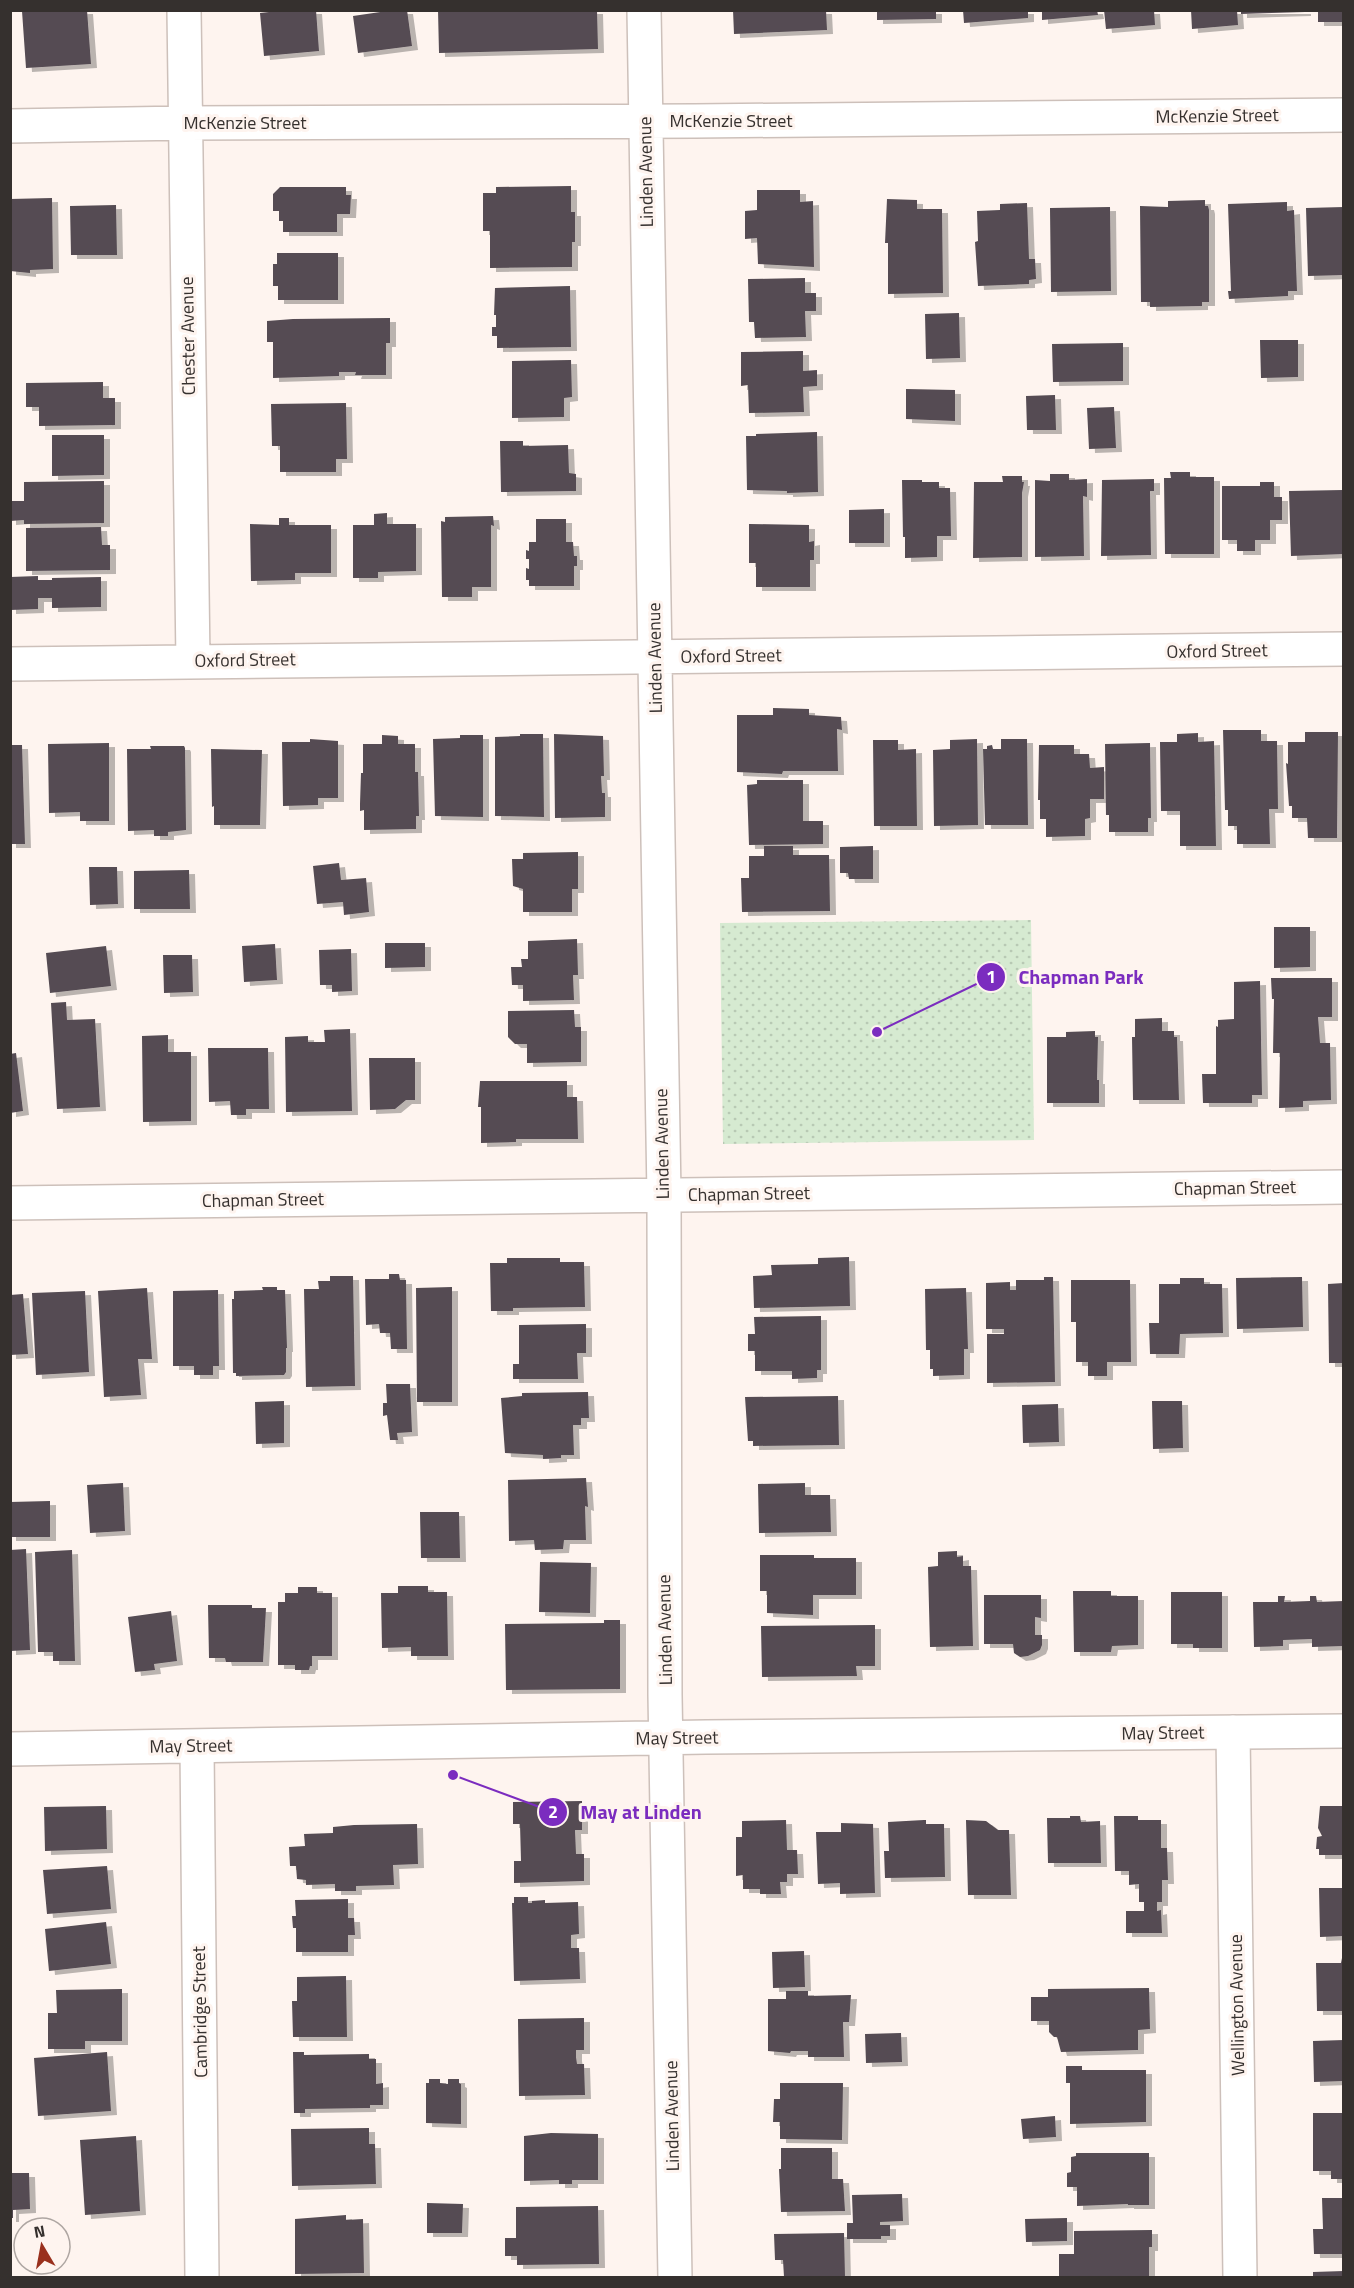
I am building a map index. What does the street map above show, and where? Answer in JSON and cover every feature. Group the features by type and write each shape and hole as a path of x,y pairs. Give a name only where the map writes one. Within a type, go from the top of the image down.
{"street":[{"name":"Chester Avenue","path":"184,10 193,661"},
{"name":"Linden Avenue","path":"644,10 664,1195 666,1738 675,2277"},
{"name":"McKenzie Street","path":"10,126 1344,115"},
{"name":"Oxford Street","path":"10,664 1344,650"},
{"name":"Chapman Street","path":"10,1203 1344,1187"},
{"name":"May Street","path":"10,1749 666,1738 1344,1731"},
{"name":"Wellington Avenue","path":"1233,1732 1240,2277"},
{"name":"Cambridge Street","path":"197,1746 202,2277"}],"green space":[{"path":"1031,920 1034,1140 723,1144 720,923"}],"building":[{"path":"87,10 91,64 26,68 22,11"},
{"path":"316,10 319,51 264,56 260,13"},
{"path":"407,10 412,46 358,53 353,16"},
{"path":"438,10 597,10 598,49 439,53"},
{"path":"733,10 826,10 827,30 734,34"},
{"path":"877,10 936,10 936,19 877,20"},
{"path":"963,10 1028,10 1028,18 964,23"},
{"path":"1042,10 1097,10 1098,15 1042,20"},
{"path":"1104,10 1154,10 1155,25 1106,29"},
{"path":"1191,10 1237,10 1238,25 1192,29"},
{"path":"1241,10 1305,10 1305,12 1241,14"},
{"path":"1318,10 1344,10 1344,22 1318,22"},
{"path":"571,186 571,212 575,212 572,267 490,268 490,231 483,231 483,193 496,193 496,187"},
{"path":"280,187 346,187 346,195 351,195 350,214 337,214 337,232 283,232 283,221 279,221 279,211 273,211 273,194"},
{"path":"757,190 800,190 800,202 813,201 814,267 758,264 757,238 745,239 745,211 757,210"},
{"path":"52,198 53,269 30,270 30,273 10,271 10,199"},
{"path":"887,199 917,200 917,209 942,209 943,293 888,294 888,243 885,243"},
{"path":"1205,200 1205,206 1208,206 1209,210 1209,302 1202,302 1202,306 1150,307 1150,302 1141,302 1140,206 1168,207 1168,201"},
{"path":"1287,202 1287,211 1294,210 1297,291 1288,291 1288,296 1229,299 1228,291 1231,291 1228,204"},
{"path":"1027,203 1029,259 1035,259 1036,279 1029,280 1029,284 978,286 975,242 978,241 977,211 1000,210 1000,204"},
{"path":"116,205 117,255 71,255 70,206"},
{"path":"1110,207 1111,291 1051,292 1050,208"},
{"path":"1344,207 1344,275 1308,276 1306,208"},
{"path":"277,253 338,253 338,300 278,300 278,286 273,286 273,264 277,264"},
{"path":"805,278 805,293 816,293 816,311 805,311 806,337 755,338 754,322 749,322 748,279"},
{"path":"570,286 571,347 497,348 497,336 492,336 492,327 496,327 495,288"},
{"path":"959,313 960,358 926,359 925,314"},
{"path":"390,318 390,343 386,343 386,375 355,375 356,372 339,372 339,376 273,378 273,342 267,342 267,321"},
{"path":"1260,340 1298,340 1298,377 1261,378"},
{"path":"1123,343 1123,381 1053,382 1052,344"},
{"path":"803,351 803,371 817,370 817,386 803,387 804,412 749,413 748,385 741,386 741,352"},
{"path":"571,360 572,397 564,398 564,417 512,418 512,361"},
{"path":"103,382 103,398 115,398 115,425 39,426 39,407 26,407 26,383"},
{"path":"906,389 955,390 955,421 906,419"},
{"path":"1055,395 1056,430 1027,430 1026,396"},
{"path":"346,403 347,459 336,459 336,472 280,472 280,446 272,446 271,404"},
{"path":"1114,407 1116,448 1089,449 1087,408"},
{"path":"817,432 818,492 787,493 787,491 747,490 746,436"},
{"path":"52,435 104,435 104,475 52,476"},
{"path":"500,441 523,441 523,446 568,445 569,473 576,474 576,491 501,492"},
{"path":"1170,472 1190,472 1190,477 1214,477 1214,554 1165,554 1164,478 1171,478"},
{"path":"1050,474 1069,474 1069,480 1087,479 1087,497 1083,496 1084,556 1035,557 1035,480 1050,481"},
{"path":"1002,476 1022,476 1022,482 1024,482 1022,557 973,558 974,482 1003,482"},
{"path":"1154,479 1154,491 1150,491 1151,555 1101,556 1102,480"},
{"path":"902,480 939,482 939,488 950,488 951,536 937,536 937,557 905,558"},
{"path":"104,481 104,523 24,524 24,520 10,521 10,501 24,501 24,482"},
{"path":"1260,482 1274,482 1274,497 1282,497 1282,520 1270,520 1270,540 1255,540 1255,551 1237,551 1237,540 1222,540 1222,486 1260,486"},
{"path":"1343,490 1344,554 1291,556 1289,491"},
{"path":"884,509 884,543 849,543 849,510"},
{"path":"387,513 387,524 416,524 416,571 378,572 378,578 353,578 353,525 374,525 374,514"},
{"path":"493,516 491,587 472,587 472,597 442,597 441,521 445,522 445,517"},
{"path":"279,518 289,518 289,525 331,525 331,573 295,573 295,580 251,581 250,524 279,525"},
{"path":"536,519 566,519 566,542 573,542 574,556 577,556 577,566 574,566 574,586 529,586 529,580 526,580 529,559 526,559 526,550 529,551 529,542 536,542"},
{"path":"749,524 809,525 809,542 814,541 814,560 810,560 810,587 756,587 756,563 749,563"},
{"path":"101,527 102,545 110,545 110,570 26,571 26,528"},
{"path":"38,576 38,580 101,577 101,607 52,608 52,598 38,598 38,609 10,610 10,577"},
{"path":"773,708 809,709 809,715 841,717 842,730 837,729 838,771 783,771 782,774 737,772 737,715 773,715"},
{"path":"1223,730 1261,730 1261,741 1277,741 1278,809 1269,809 1270,844 1237,844 1237,826 1228,826 1228,810 1225,810"},
{"path":"1305,732 1338,732 1337,838 1308,838 1307,818 1292,818 1286,763 1288,764 1288,742 1305,742"},
{"path":"1198,733 1198,742 1214,741 1216,846 1180,846 1180,811 1161,811 1160,742 1177,742 1177,734"},
{"path":"520,734 543,734 544,817 495,816 495,737 520,736"},
{"path":"554,734 603,736 604,776 601,776 602,793 605,793 605,817 555,818"},
{"path":"382,735 398,736 398,744 415,744 419,816 416,816 416,829 364,830 364,810 360,811 363,744 382,744"},
{"path":"460,735 483,735 483,817 435,816 433,739 460,738"},
{"path":"310,739 338,741 338,798 318,798 318,805 283,806 282,742 310,742"},
{"path":"977,739 978,825 934,826 933,750 950,749 950,740"},
{"path":"1001,739 1027,739 1028,825 985,825 983,749 992,745 993,749 1001,749"},
{"path":"873,740 898,740 898,750 916,749 917,826 874,826"},
{"path":"109,743 109,821 80,821 80,812 49,813 48,744"},
{"path":"1150,743 1151,818 1148,818 1148,832 1109,832 1109,815 1106,815 1105,744"},
{"path":"10,745 22,745 25,844 10,844"},
{"path":"1039,745 1074,745 1074,754 1089,754 1090,768 1104,767 1104,799 1090,799 1090,818 1085,819 1085,836 1046,837 1046,819 1040,819 1040,800 1038,800"},
{"path":"150,746 184,746 185,748 186,830 168,832 168,836 154,836 154,830 128,831 127,749 151,749"},
{"path":"211,749 262,750 260,825 214,825"},
{"path":"757,780 803,780 803,821 823,821 823,844 749,845 747,785 757,784"},
{"path":"764,846 793,846 793,855 829,855 830,911 742,912 741,878 749,878 749,856 764,856"},
{"path":"873,846 873,879 849,879 848,873 840,873 840,847"},
{"path":"578,852 578,889 572,889 572,912 523,912 523,889 513,886 512,859 523,859 523,853"},
{"path":"339,863 341,880 366,878 369,912 344,915 343,902 317,904 313,866"},
{"path":"89,867 117,867 118,904 90,905"},
{"path":"189,870 190,909 134,909 134,871"},
{"path":"1274,927 1310,927 1310,967 1274,968"},
{"path":"577,939 578,975 573,975 574,1000 523,1001 523,985 512,985 511,967 522,967 521,959 528,959 528,941"},
{"path":"385,943 425,943 425,967 385,968"},
{"path":"275,944 277,980 244,982 242,946"},
{"path":"106,946 111,986 50,993 46,953"},
{"path":"351,949 352,991 332,992 332,985 320,985 319,950"},
{"path":"163,955 192,955 193,992 164,993"},
{"path":"1271,978 1332,978 1332,1017 1318,1017 1320,1043 1330,1043 1331,1100 1303,1101 1303,1107 1279,1108 1280,1053 1273,1053 1274,999 1272,999"},
{"path":"1260,981 1262,1095 1252,1095 1252,1103 1203,1103 1202,1074 1216,1074 1218,1020 1234,1019 1234,982"},
{"path":"66,1002 67,1020 95,1019 100,1107 57,1109 51,1003"},
{"path":"574,1010 575,1027 581,1027 581,1062 527,1063 527,1044 515,1044 508,1037 508,1011"},
{"path":"1162,1018 1162,1031 1174,1031 1174,1037 1177,1037 1179,1100 1133,1100 1132,1037 1135,1037 1135,1019"},
{"path":"350,1029 352,1111 286,1112 285,1037 308,1036 308,1042 325,1042 324,1030"},
{"path":"1095,1031 1095,1037 1098,1037 1099,1103 1047,1103 1047,1037 1066,1037 1066,1032"},
{"path":"168,1035 168,1052 191,1052 191,1121 143,1122 142,1036"},
{"path":"208,1048 268,1048 269,1109 246,1109 246,1115 231,1115 230,1101 209,1102"},
{"path":"16,1053 23,1111 10,1113 10,1054"},
{"path":"369,1058 415,1058 415,1100 406,1100 395,1109 370,1110"},
{"path":"480,1081 567,1081 567,1097 577,1097 578,1139 516,1139 516,1142 481,1143 481,1107 478,1107"},
{"path":"849,1257 850,1306 754,1308 753,1276 772,1275 771,1265 818,1264 818,1258"},
{"path":"507,1258 560,1258 560,1262 584,1262 585,1307 513,1308 513,1311 491,1311 490,1263 507,1263"},
{"path":"389,1274 399,1274 400,1280 406,1280 407,1349 391,1349 390,1333 380,1333 379,1324 366,1325 365,1279 389,1279"},
{"path":"330,1276 353,1276 355,1386 306,1387 304,1289 319,1289 318,1281 330,1281"},
{"path":"1044,1277 1053,1277 1055,1382 987,1383 987,1334 1004,1334 1004,1329 986,1329 986,1283 1010,1282 1010,1290 1016,1290 1016,1280 1044,1280"},
{"path":"1302,1277 1303,1327 1237,1329 1236,1278"},
{"path":"1180,1278 1204,1278 1204,1284 1222,1284 1223,1333 1180,1334 1179,1354 1150,1354 1149,1323 1159,1323 1159,1284 1180,1284"},
{"path":"1071,1280 1130,1280 1131,1362 1107,1362 1107,1376 1088,1376 1088,1362 1076,1362 1076,1322 1071,1322"},
{"path":"1344,1283 1344,1363 1329,1363 1328,1284"},
{"path":"262,1287 277,1287 277,1290 285,1290 286,1372 284,1375 236,1376 236,1373 233,1373 232,1299 234,1299 234,1291 263,1290"},
{"path":"452,1287 452,1402 417,1402 416,1288"},
{"path":"147,1288 152,1359 138,1359 141,1395 104,1397 98,1291"},
{"path":"966,1288 968,1349 964,1349 964,1375 933,1376 933,1369 930,1369 930,1350 926,1350 925,1289"},
{"path":"218,1290 219,1366 213,1366 213,1375 194,1375 194,1366 173,1366 173,1291"},
{"path":"85,1291 89,1372 36,1375 32,1293"},
{"path":"23,1294 28,1354 10,1355 10,1295"},
{"path":"821,1316 821,1370 817,1370 817,1378 792,1379 792,1371 755,1371 755,1351 748,1351 748,1334 755,1334 754,1317"},
{"path":"586,1324 586,1353 577,1353 578,1379 513,1379 513,1364 519,1364 519,1325"},
{"path":"386,1384 410,1384 412,1432 397,1433 398,1440 390,1440 387,1415 383,1416 383,1403 387,1403"},
{"path":"588,1392 589,1418 581,1418 581,1425 573,1425 574,1455 543,1459 543,1455 505,1453 501,1398 522,1396 522,1393"},
{"path":"838,1396 839,1445 753,1446 753,1441 748,1441 745,1397"},
{"path":"284,1401 284,1443 256,1444 255,1402"},
{"path":"1152,1401 1182,1401 1183,1448 1153,1449"},
{"path":"1058,1404 1059,1442 1023,1443 1022,1405"},
{"path":"586,1478 588,1507 585,1506 586,1540 564,1540 563,1549 535,1550 534,1540 509,1541 508,1480"},
{"path":"123,1483 125,1531 90,1533 87,1485"},
{"path":"805,1483 805,1495 830,1495 831,1532 759,1533 758,1484"},
{"path":"50,1501 50,1537 10,1537 10,1502"},
{"path":"420,1512 459,1512 460,1558 421,1558"},
{"path":"26,1549 30,1650 10,1651 10,1550"},
{"path":"72,1550 75,1661 53,1661 53,1652 38,1652 35,1552"},
{"path":"957,1551 957,1557 963,1556 963,1566 971,1566 973,1646 930,1647 928,1567 938,1566 938,1552"},
{"path":"760,1555 856,1558 856,1595 813,1595 813,1615 767,1613 767,1591 760,1591"},
{"path":"540,1562 591,1563 590,1613 539,1612"},
{"path":"398,1586 428,1586 428,1592 447,1592 448,1656 411,1656 411,1647 382,1648 381,1593 398,1593"},
{"path":"298,1587 317,1587 317,1593 332,1593 332,1656 312,1656 312,1666 309,1670 295,1670 295,1665 278,1665 278,1602 285,1602 285,1593 298,1593"},
{"path":"1073,1591 1111,1591 1111,1596 1138,1596 1138,1645 1112,1646 1111,1652 1074,1652"},
{"path":"1171,1592 1222,1592 1222,1648 1193,1648 1193,1644 1171,1644"},
{"path":"984,1595 1041,1595 1041,1618 1035,1617 1035,1635 1042,1635 1040,1650 1020,1657 1014,1653 1013,1644 984,1644"},
{"path":"1278,1596 1285,1596 1284,1602 1310,1601 1310,1596 1316,1596 1317,1602 1344,1601 1344,1646 1312,1647 1312,1639 1283,1640 1283,1646 1254,1647 1253,1602 1278,1602"},
{"path":"208,1605 252,1605 252,1608 266,1608 263,1662 226,1662 225,1658 209,1658"},
{"path":"171,1611 177,1661 154,1664 155,1670 135,1672 128,1617"},
{"path":"604,1620 620,1620 620,1689 506,1690 505,1624 604,1623"},
{"path":"875,1625 875,1666 856,1666 857,1676 762,1677 761,1626"},
{"path":"582,1801 582,1830 575,1830 576,1854 584,1854 584,1881 514,1883 514,1861 521,1861 520,1824 513,1824 513,1802"},
{"path":"106,1806 107,1849 45,1851 44,1807"},
{"path":"1320,1806 1344,1806 1344,1855 1319,1855 1319,1849 1316,1849 1317,1837 1322,1836 1318,1828"},
{"path":"1070,1816 1080,1816 1081,1822 1100,1821 1101,1863 1048,1863 1047,1818 1070,1818"},
{"path":"1114,1816 1138,1816 1138,1820 1161,1820 1161,1848 1167,1848 1168,1880 1162,1880 1162,1902 1157,1902 1157,1911 1161,1910 1162,1933 1126,1933 1126,1911 1144,1911 1144,1902 1139,1902 1139,1884 1129,1885 1129,1871 1115,1871"},
{"path":"786,1820 787,1850 797,1850 798,1874 787,1874 787,1882 780,1882 781,1894 760,1894 760,1889 743,1889 743,1875 736,1876 736,1837 742,1837 742,1821"},
{"path":"926,1820 926,1824 944,1824 945,1877 885,1878 884,1851 889,1851 888,1822"},
{"path":"966,1820 986,1821 998,1830 1009,1830 1011,1895 968,1895"},
{"path":"841,1823 873,1824 875,1893 840,1894 840,1883 818,1884 816,1832 841,1832"},
{"path":"417,1824 418,1864 393,1865 394,1885 356,1886 356,1891 335,1891 335,1884 306,1885 306,1880 297,1879 296,1866 290,1866 289,1847 305,1846 304,1834 333,1833 333,1827 354,1825"},
{"path":"107,1866 111,1909 47,1914 43,1870"},
{"path":"1319,1888 1344,1888 1344,1936 1320,1937"},
{"path":"514,1897 528,1897 528,1903 545,1900 545,1903 578,1902 579,1934 571,1935 571,1948 579,1948 580,1979 514,1981 512,1903 514,1903"},
{"path":"348,1899 348,1918 354,1918 355,1935 348,1935 348,1952 296,1952 296,1928 293,1928 292,1916 296,1916 295,1900"},
{"path":"106,1922 111,1964 49,1971 45,1929"},
{"path":"804,1951 805,1987 773,1988 772,1952"},
{"path":"1344,1958 1344,2011 1317,2011 1316,1963 1341,1963"},
{"path":"346,1976 347,2037 293,2037 292,2001 297,2001 297,1977"},
{"path":"1149,1988 1150,2029 1138,2030 1138,2050 1061,2052 1057,2037 1049,2032 1049,2021 1031,2021 1031,1997 1048,1997 1048,1989"},
{"path":"122,1989 122,2041 85,2041 85,2049 48,2049 48,2013 57,2013 56,1990"},
{"path":"786,1991 808,1991 808,1996 851,1995 849,2022 843,2022 844,2057 808,2057 808,2051 791,2051 790,2053 768,2051 768,1999 786,1999"},
{"path":"584,2018 584,2050 576,2050 576,2057 577,2064 584,2064 585,2095 519,2096 518,2019"},
{"path":"901,2033 902,2062 866,2063 865,2034"},
{"path":"1344,2040 1344,2081 1314,2082 1313,2041"},
{"path":"107,2052 111,2111 38,2116 34,2058"},
{"path":"293,2052 304,2052 304,2055 369,2054 369,2059 376,2059 376,2084 383,2083 383,2105 370,2105 370,2108 305,2109 305,2113 294,2113"},
{"path":"1066,2066 1082,2066 1082,2070 1146,2070 1146,2122 1070,2124 1070,2083 1066,2083"},
{"path":"429,2079 440,2079 440,2083 448,2084 448,2079 459,2079 461,2124 426,2123 426,2083 429,2083"},
{"path":"780,2083 843,2083 842,2140 780,2139 780,2122 773,2122 774,2099 780,2099"},
{"path":"1313,2113 1344,2113 1344,2179 1331,2179 1331,2171 1313,2171"},
{"path":"1055,2116 1056,2137 1023,2139 1021,2119"},
{"path":"369,2128 369,2144 375,2144 376,2184 292,2186 291,2129"},
{"path":"551,2133 598,2134 598,2180 572,2180 572,2184 559,2184 559,2180 524,2181 524,2136"},
{"path":"136,2136 140,2211 85,2215 80,2140"},
{"path":"781,2148 832,2148 832,2179 843,2179 845,2211 781,2212 779,2169 781,2169"},
{"path":"1076,2153 1149,2153 1149,2205 1077,2206 1077,2187 1067,2187 1067,2173 1071,2172 1071,2157 1076,2156"},
{"path":"10,2173 29,2173 30,2209 13,2210 13,2216 10,2218"},
{"path":"902,2194 903,2221 880,2222 880,2225 890,2225 890,2236 881,2236 881,2239 847,2239 847,2223 853,2223 852,2195"},
{"path":"1322,2198 1344,2198 1344,2254 1314,2254 1313,2229 1323,2229"},
{"path":"427,2203 463,2204 462,2233 427,2233"},
{"path":"598,2206 599,2264 517,2265 517,2256 505,2256 505,2238 516,2238 516,2207"},
{"path":"346,2215 346,2220 363,2219 364,2273 295,2274 295,2219"},
{"path":"1067,2218 1067,2241 1026,2242 1025,2219"},
{"path":"1152,2230 1152,2247 1149,2247 1149,2277 1059,2276 1059,2254 1074,2254 1074,2231"},
{"path":"844,2233 845,2277 784,2277 783,2260 775,2260 774,2234"},
{"path":"1344,2271 1344,2277 1313,2277 1313,2272"}],"place":[{"name":"Chapman Park","path":"877,1032"},
{"name":"May at Linden","path":"453,1775"}]}
